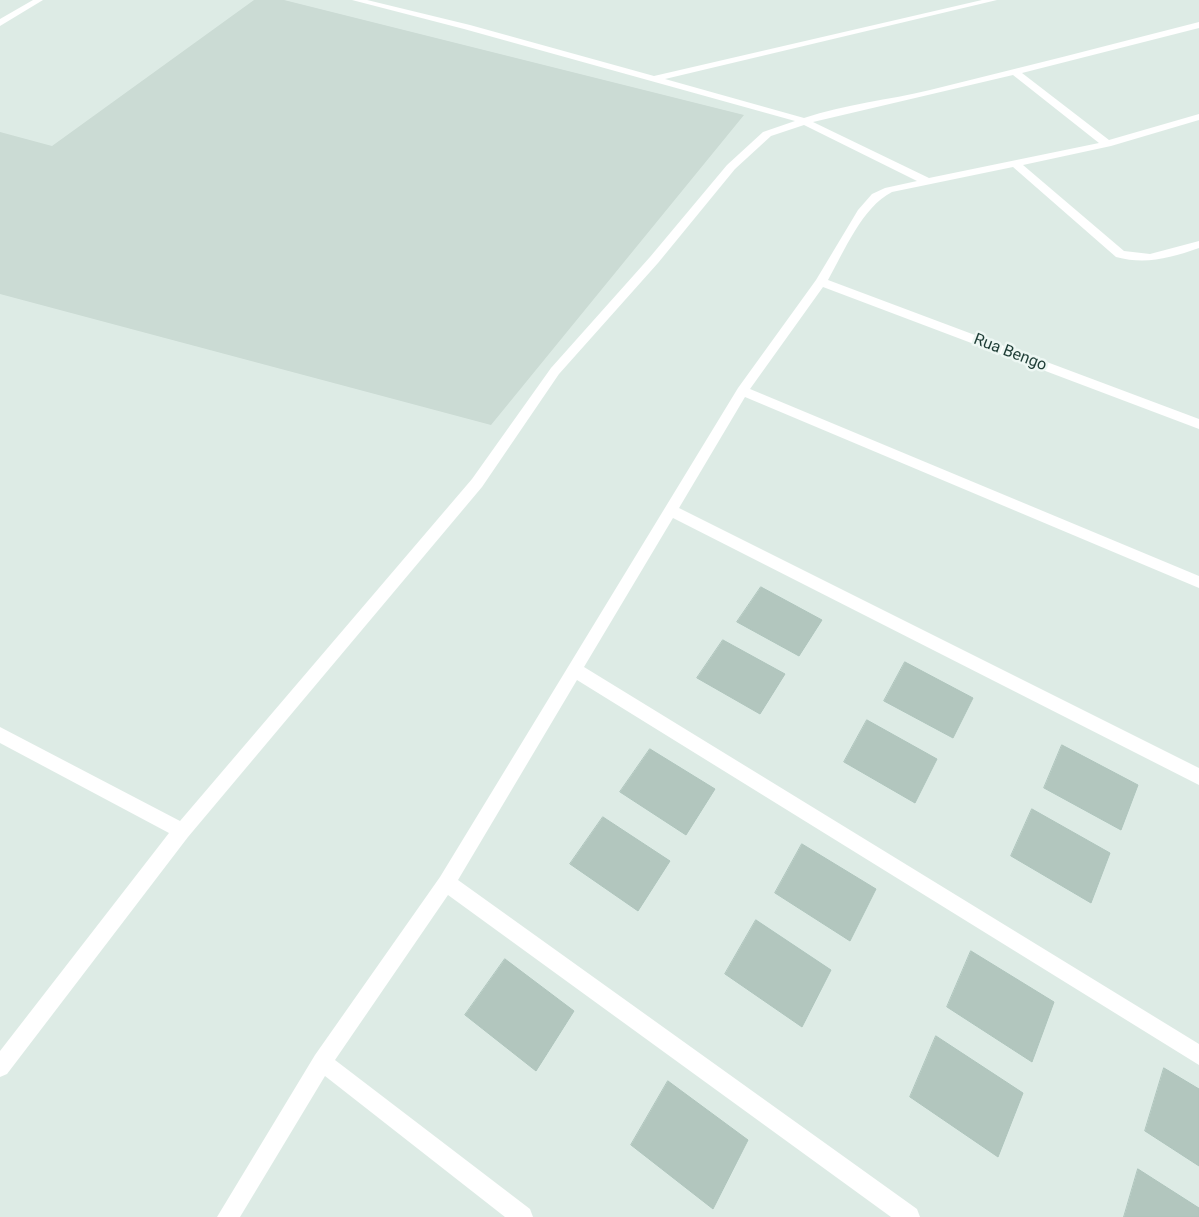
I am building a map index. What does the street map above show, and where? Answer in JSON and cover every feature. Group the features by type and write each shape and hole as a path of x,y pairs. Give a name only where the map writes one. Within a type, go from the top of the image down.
{"street":[{"path":"0,23 40,0"},
{"path":"356,0 372,2 467,27 804,121 928,182"},
{"path":"653,79 993,0"},
{"path":"0,1067 182,831 477,483 555,371 654,260 731,167 768,134 826,114 882,104 1199,25"},
{"path":"1015,72 1107,144"},
{"path":"228,1217 322,1062 446,882 576,670 669,510 742,391 821,282 863,210 876,196 890,190 1107,144 1199,117"},
{"path":"1016,164 1120,254 1131,258 1154,258 1199,244"},
{"name":"Rua Bengo","path":"821,282 1199,424"},
{"path":"742,391 1199,582"},
{"path":"669,510 1199,777"},
{"path":"576,670 1199,1055"},
{"path":"0,735 182,831"},
{"path":"446,882 909,1217"},
{"path":"322,1062 522,1217"}],"shaded area":[{"path":"254,0 284,0 744,115 491,425 0,294 0,132 52,146"}],"building":[{"path":"761,587 822,620 799,656 737,622"},
{"path":"723,640 785,674 760,714 697,678"},
{"path":"905,662 973,698 953,738 884,701"},
{"path":"867,720 937,759 915,803 844,762"},
{"path":"1062,745 1138,785 1121,830 1044,788"},
{"path":"650,749 715,789 686,835 620,792"},
{"path":"1032,809 1110,853 1091,903 1011,856"},
{"path":"603,817 670,861 638,911 570,864"},
{"path":"802,844 876,889 850,941 775,893"},
{"path":"756,920 831,970 802,1027 725,974"},
{"path":"971,951 1054,1002 1032,1062 947,1007"},
{"path":"505,959 574,1011 536,1071 465,1015"},
{"path":"936,1036 1023,1093 998,1157 910,1097"},
{"path":"1164,1068 1199,1089 1199,1166 1145,1131"},
{"path":"668,1081 748,1140 713,1209 631,1145"},
{"path":"1138,1169 1199,1208 1199,1217 1124,1217"}]}
